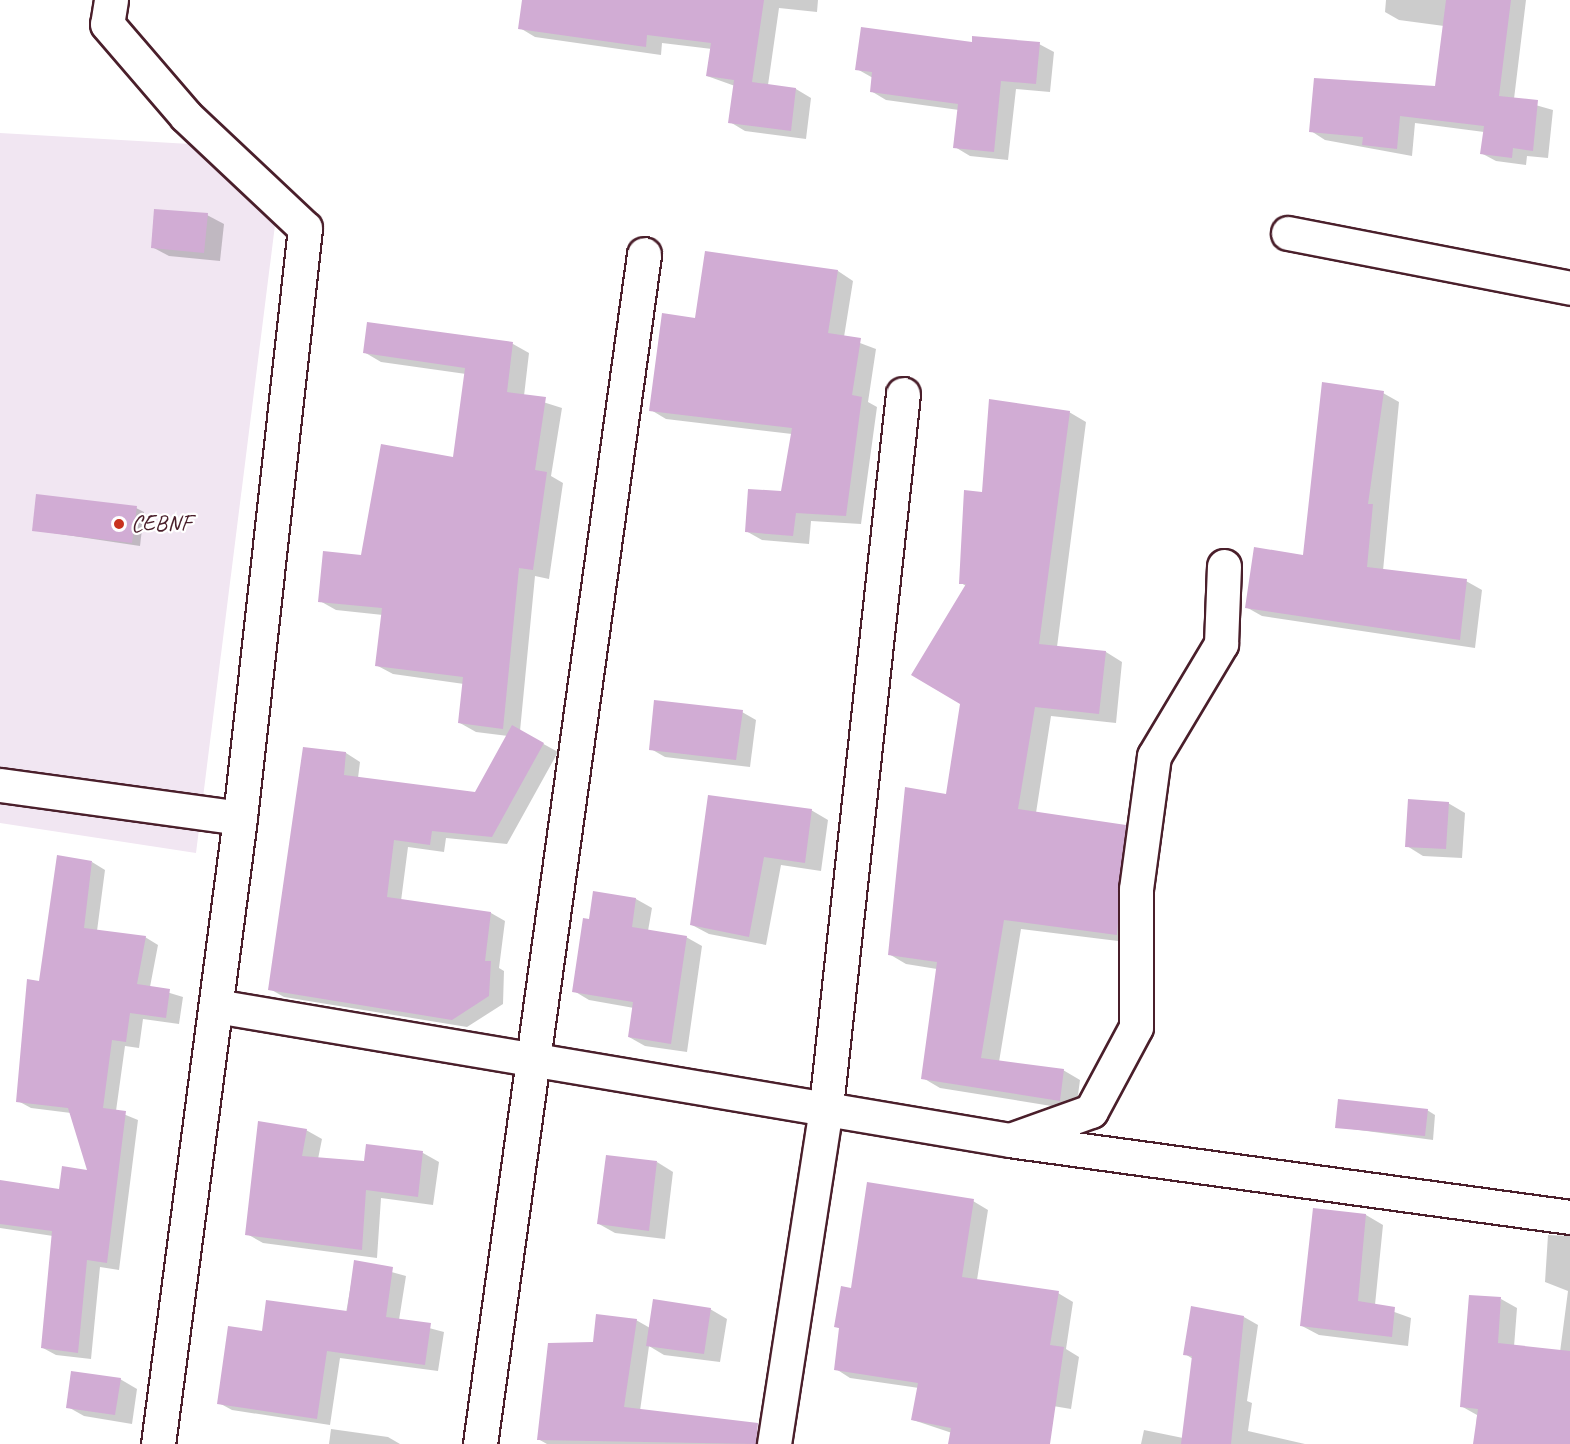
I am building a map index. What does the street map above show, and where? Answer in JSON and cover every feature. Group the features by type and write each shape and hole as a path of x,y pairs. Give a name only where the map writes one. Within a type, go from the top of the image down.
{"street":[{"path":"111,0 107,24 186,116 305,228 240,818 158,1444"},
{"path":"1288,233 1570,288"},
{"path":"480,1444 644,254"},
{"path":"774,1444 826,1107 903,394"},
{"path":"1010,1140 1092,1111 1136,1027 1136,889 1154,756 1221,644 1224,566"},
{"path":"0,786 240,818"},
{"path":"216,1006 826,1107 1010,1140 1570,1217"}],"shaded area":[{"name":"CEBNF","path":"0,133 190,144 275,225 196,853 0,823"}],"building":[{"path":"522,0 764,0 752,82 796,88 791,131 728,123 734,80 706,76 711,43 647,35 646,47 518,29"},
{"path":"1446,0 1511,0 1499,96 1538,100 1533,151 1513,148 1512,158 1480,154 1484,126 1400,116 1397,149 1362,145 1363,137 1309,132 1314,78 1435,86"},
{"path":"861,27 972,42 972,36 1040,42 1036,84 1001,81 994,152 953,148 958,104 870,92 872,72 855,70"},
{"path":"154,209 208,213 204,253 151,248"},
{"path":"705,251 838,270 828,333 861,338 852,395 862,397 846,516 796,513 793,536 745,532 748,489 781,491 792,428 649,411 662,313 695,318"},
{"path":"367,322 513,342 507,392 546,397 535,470 547,472 533,570 519,568 503,729 458,723 463,677 375,666 382,608 318,602 323,551 361,555 381,444 453,457 465,368 363,353"},
{"path":"1322,382 1384,391 1368,504 1373,504 1367,567 1467,579 1460,640 1245,608 1254,547 1303,555"},
{"path":"989,399 1070,411 1039,644 1106,651 1099,714 1035,707 1018,809 1126,825 1117,935 1004,920 981,1058 1064,1069 1060,1101 921,1079 937,962 888,955 905,787 946,794 960,704 911,675 966,584 959,584 964,490 982,492"},
{"path":"36,494 137,506 132,543 32,531"},
{"path":"654,700 743,710 736,760 649,750"},
{"path":"512,725 544,743 492,837 432,831 430,845 394,840 387,897 491,912 485,961 491,961 489,996 452,1020 268,990 303,747 346,752 344,775 475,792"},
{"path":"708,795 812,809 805,863 764,857 749,937 690,925"},
{"path":"1408,799 1449,802 1446,849 1405,847"},
{"path":"57,855 92,861 84,928 146,936 137,984 170,989 166,1018 130,1013 126,1042 112,1040 103,1108 126,1111 107,1263 87,1260 78,1353 41,1348 52,1231 0,1224 0,1180 59,1189 62,1166 87,1170 68,1108 16,1102 27,979 39,981"},
{"path":"593,891 636,898 632,927 687,936 671,1044 628,1037 633,1002 572,992 583,918 589,919"},
{"path":"1338,1099 1428,1109 1425,1136 1335,1128"},
{"path":"258,1121 307,1129 302,1156 364,1161 366,1144 423,1151 418,1197 366,1190 362,1250 245,1235"},
{"path":"606,1155 657,1161 649,1231 597,1224"},
{"path":"867,1182 974,1199 962,1277 1059,1291 1050,1345 1064,1347 1050,1444 948,1444 951,1428 911,1420 918,1383 834,1370 839,1328 834,1327 841,1286 851,1288"},
{"path":"1313,1208 1366,1214 1358,1301 1395,1307 1392,1337 1300,1326"},
{"path":"354,1260 393,1267 386,1317 431,1323 425,1365 327,1351 317,1419 217,1404 228,1326 262,1331 266,1300 347,1311"},
{"path":"1469,1295 1501,1297 1498,1343 1570,1351 1570,1444 1473,1444 1478,1409 1460,1407"},
{"path":"653,1299 711,1308 704,1354 646,1346"},
{"path":"1191,1306 1244,1316 1231,1444 1181,1444 1192,1356 1183,1355"},
{"path":"596,1314 637,1319 624,1407 758,1423 756,1444 537,1440 548,1343 593,1342"},
{"path":"71,1371 121,1378 115,1415 66,1408"}],"place":[{"name":"CEBNF","path":"119,524"}]}
